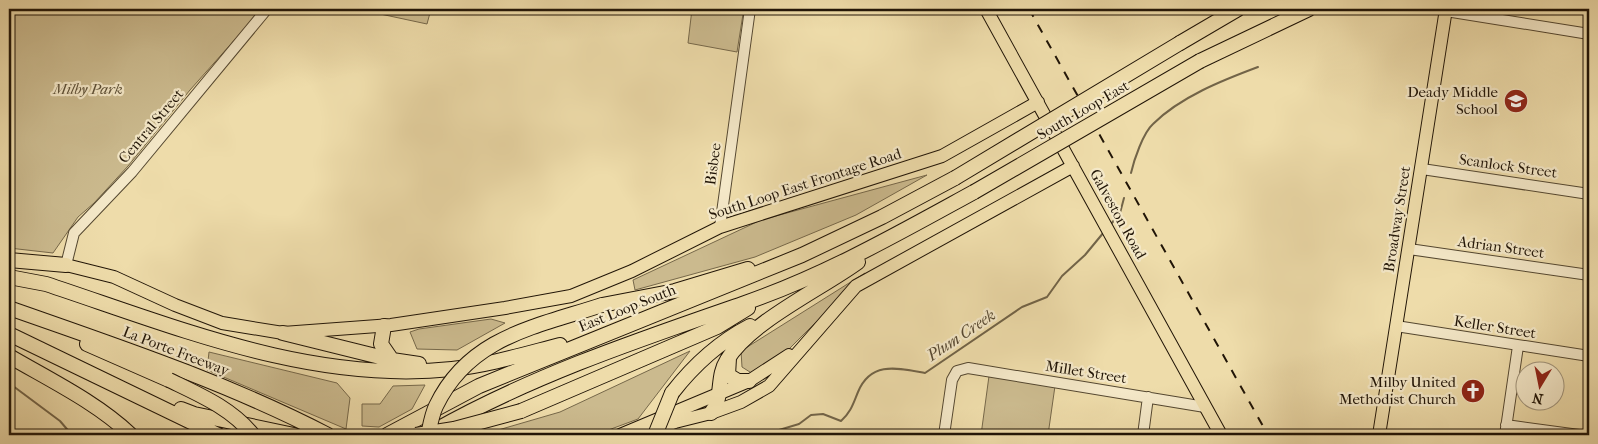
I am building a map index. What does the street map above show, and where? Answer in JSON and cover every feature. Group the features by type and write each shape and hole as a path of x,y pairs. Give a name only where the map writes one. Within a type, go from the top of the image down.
{"highway":[{"path":"1180,43 1231,9"},
{"name":"South Loop East","path":"882,217 955,178 1238,9"},
{"path":"1262,26 1285,9"},
{"path":"1262,26 1309,9"},
{"name":"South Loop East","path":"895,235 974,192 1200,60 1262,26"},
{"name":"East Loop South","path":"387,435 479,386 802,254 882,217"},
{"path":"428,435 477,407 565,369 780,289 831,268 895,235"},
{"path":"655,435 672,393 687,374 714,348 746,328 821,288 895,235"},
{"path":"428,435 435,407 456,373 478,353 496,341 602,305 675,290 802,254"},
{"path":"9,260 66,265"},
{"path":"9,277 46,284 272,356 358,369 394,371 452,369 488,363 607,334"},
{"path":"416,435 462,427 521,411 717,326 780,289"},
{"path":"711,413 716,407 719,394 720,374 729,357 739,344 786,308"},
{"path":"9,309 169,380 218,404 244,423 253,435"},
{"name":"La Porte Freeway","path":"9,309 175,366 257,401 328,435"},
{"path":"384,326 382,344 392,360"},
{"path":"283,333 392,360 452,369"},
{"path":"9,334 79,366 218,435"},
{"path":"9,356 84,400 131,434"},
{"path":"729,357 728,375 738,381 749,381"},
{"path":"79,366 194,414 289,435"}],"main road":[{"name":"Galveston Road","path":"986,9 1222,435"},
{"name":"Broadway Street","path":"1380,435 1446,10"},
{"name":"South Loop East Frontage Road","path":"66,265 114,277 175,305 222,323 283,333 384,326 505,308 571,296 632,271 720,227 942,156 1038,102"},
{"path":"638,435 741,402 769,386 856,286 1073,166"},
{"path":"620,435 749,381 782,362 808,339"}],"street":[{"name":"Central Street","path":"66,265 74,233 132,172 266,9"},
{"name":"Bisbee","path":"720,227 750,9"},
{"path":"1446,10 1589,34"},
{"name":"Scanlock Street","path":"1422,169 1589,194"},
{"name":"Adrian Street","path":"1409,249 1589,275"},
{"name":"Keller Street","path":"1396,326 1589,356"},
{"path":"1518,346 1505,430 1579,435"},
{"name":"Millet Street","path":"944,435 952,380 956,370 968,368 1205,407"},
{"path":"1144,435 1148,397"}],"green space":[{"name":"Milby Park","path":"9,9 262,9 190,90 128,166 94,203 78,217 53,253 9,248"},
{"path":"357,9 431,9 427,24"},
{"path":"692,9 743,14 737,52 688,43"},
{"path":"927,175 856,215 755,257 635,290 633,280 761,220"},
{"path":"865,273 780,358 753,374 742,367 741,351"},
{"path":"491,319 505,323 457,350 417,349 410,332 419,329"},
{"path":"690,351 638,419 595,435 481,435 560,412"},
{"path":"209,352 337,383 350,398 346,429 207,370"},
{"path":"989,376 1055,386 1048,435 981,435"},
{"path":"425,385 412,409 379,427 362,426 362,404 380,404 393,386"}],"waterway":[{"name":"Plum Creek","path":"1131,173 1142,140 1149,128 1164,114 1202,90 1258,67"},
{"name":"Plum Creek","path":"1111,224 1120,213 1124,198"},
{"name":"Plum Creek","path":"762,435 799,424 811,415 823,414 841,421 853,404 863,382 870,375 878,371 905,369 925,373 1022,307 1047,297 1062,276 1085,255 1104,232"},
{"name":"Plum Creek","path":"9,383 60,421 72,435"}],"railway":[{"path":"1029,9 1268,435"}],"place":[{"name":"Deady Middle School","path":"1516,101"},
{"name":"Milby United Methodist Church","path":"1473,391"}]}
